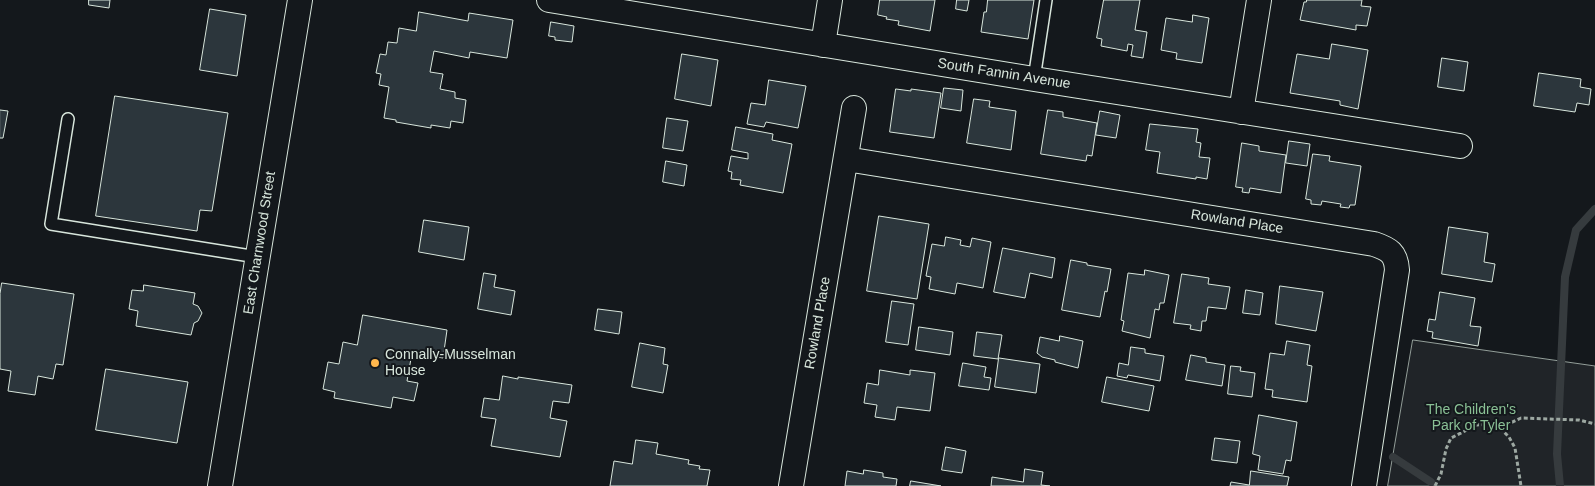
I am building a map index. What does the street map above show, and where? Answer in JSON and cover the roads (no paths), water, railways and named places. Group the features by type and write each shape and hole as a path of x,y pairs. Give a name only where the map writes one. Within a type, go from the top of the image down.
{"street":[{"name":"East Charnwood Street","path":"220,486 300,0"},
{"name":"South Fannin Avenue","path":"549,0 1460,146"},
{"path":"823,45 830,0"},
{"path":"1241,112 1259,0"},
{"name":"Rowland Place","path":"791,486 854,108"},
{"name":"Rowland Place","path":"846,159 1388,248 1396,261 1397,270 1364,486"}],"lane":[{"path":"1034,79 1046,0"},
{"path":"68,119 51,224 258,257"}],"waterway":[{"path":"1560,486 1557,454 1565,277 1576,230 1595,209"},
{"path":"1393,457 1431,482"}],"place":[{"name":"Connally-Musselman House","path":"375,363"}],"park label":[{"name":"The Children's Park of Tyler","path":"1471,418"}]}
